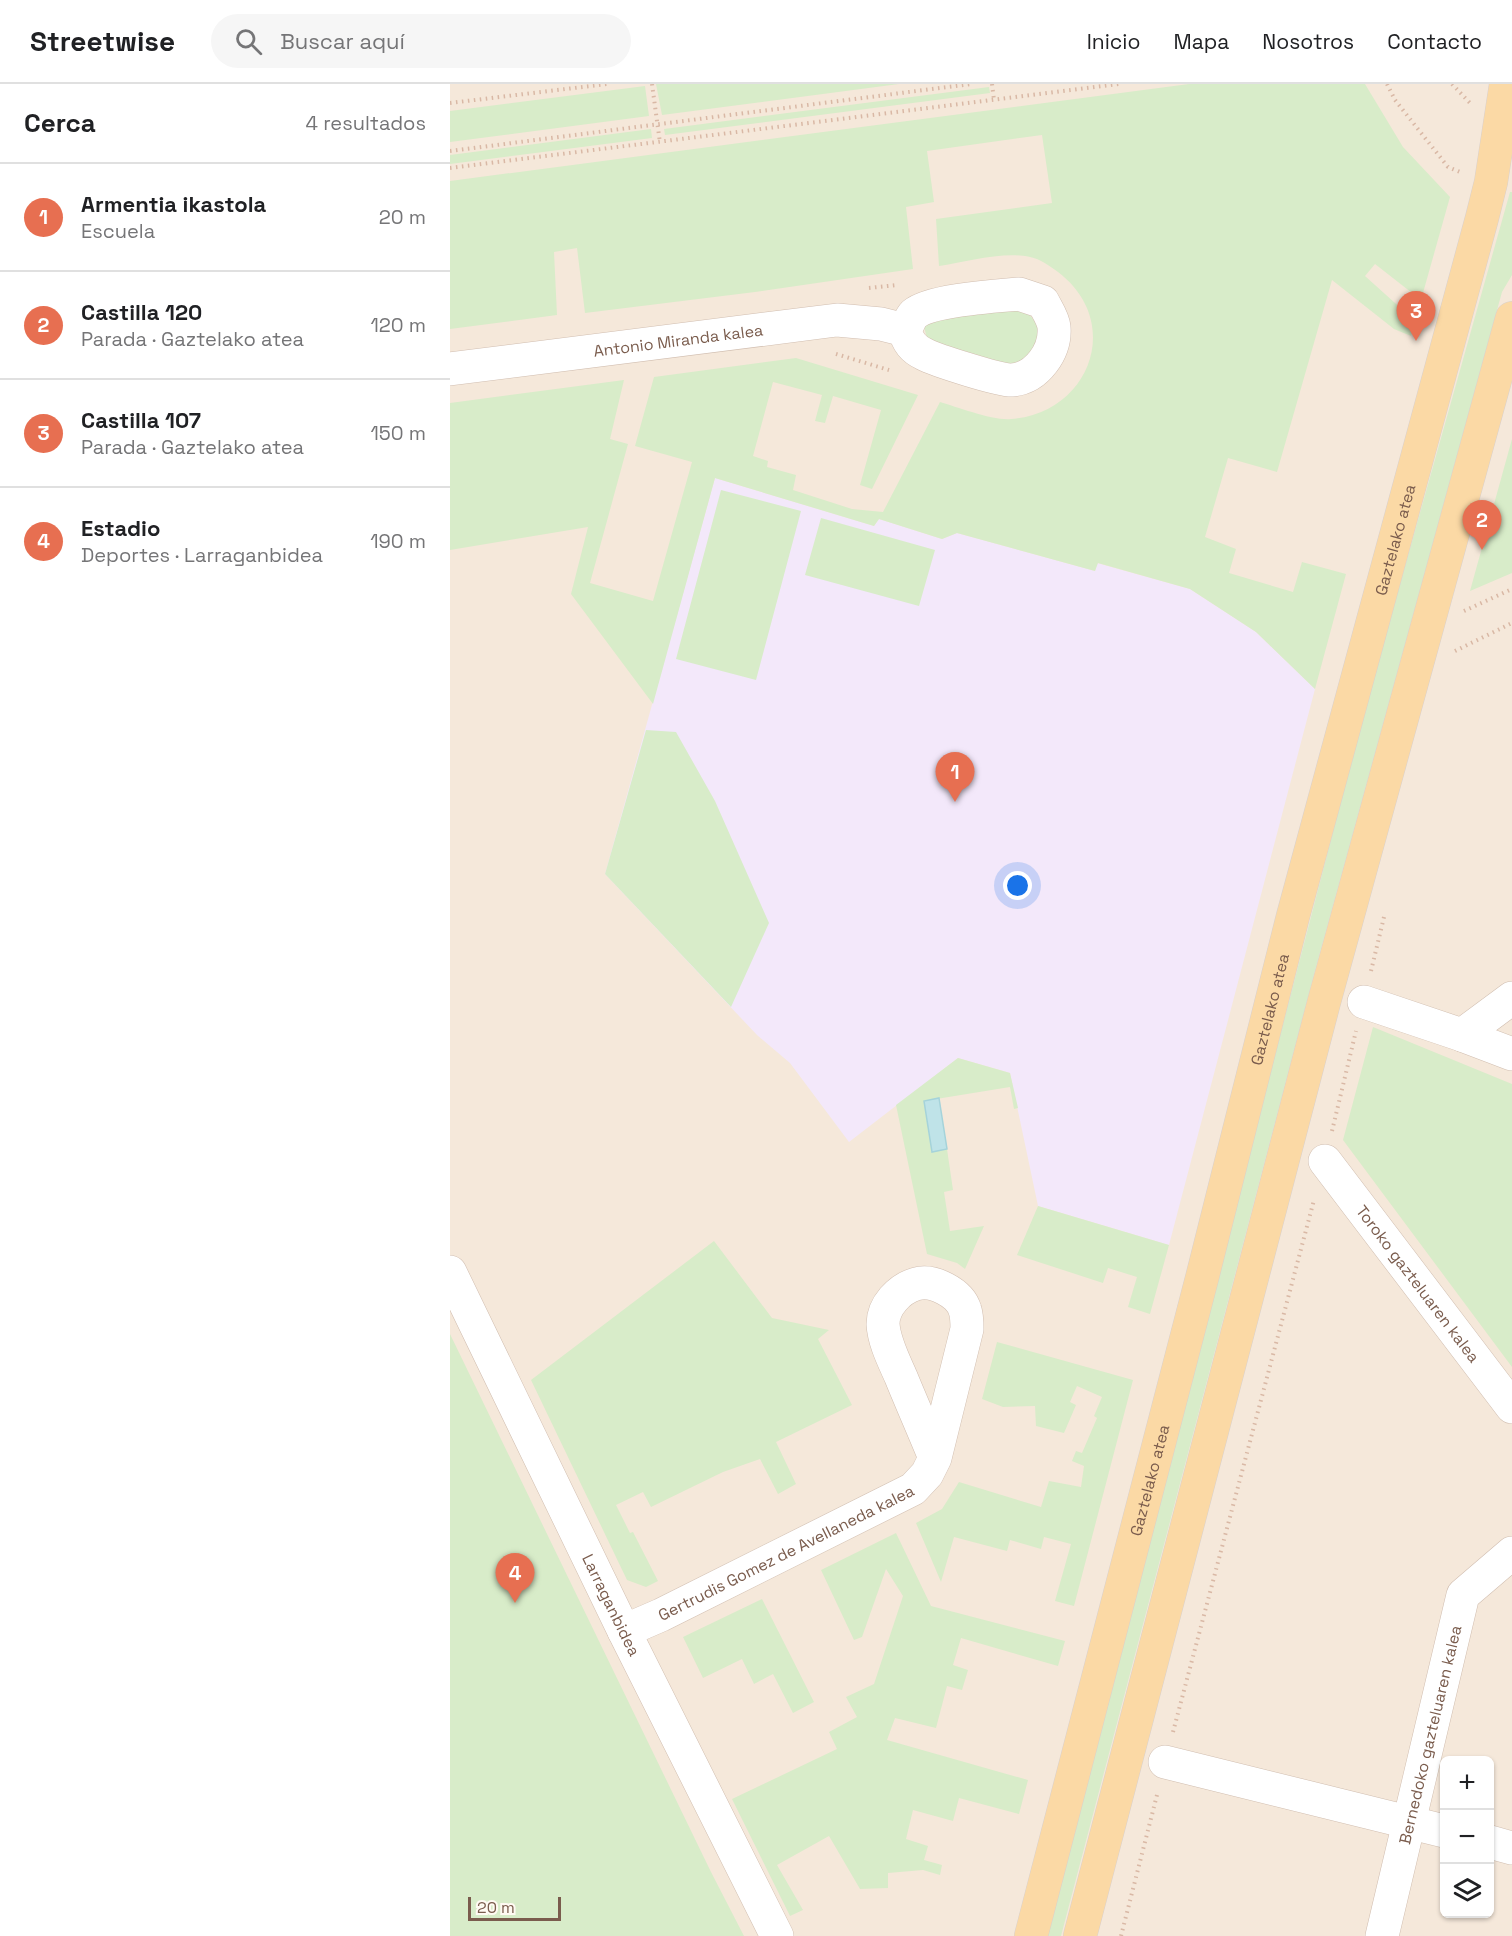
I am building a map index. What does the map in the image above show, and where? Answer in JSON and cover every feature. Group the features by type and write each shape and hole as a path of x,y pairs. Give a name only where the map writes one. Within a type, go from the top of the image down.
{"main road":[{"name":"Gaztelako atea","path":"1031,1936 1293,916 1482,218 1493,171 1506,84"},
{"path":"1080,1936 1257,1253 1512,318"}],"street":[{"name":"Antonio Miranda kalea","path":"450,369 837,320 881,324 905,330"},
{"path":"1462,1035 1512,998"},
{"path":"1364,1002 1512,1054"},
{"name":"Toroko gazteluaren kalea","path":"1325,1161 1512,1407"},
{"name":"Larraganbidea","path":"450,1272 624,1631 777,1936"},
{"name":"Gertrudis Gomez de Avellaneda kalea","path":"624,1631 661,1615 913,1489 927,1474 935,1458"},
{"name":"Bernedoko gazteluaren kalea","path":"1382,1936 1463,1595 1512,1553"},
{"path":"1165,1762 1440,1830"},
{"path":"1494,1843 1512,1848"}],"path":[{"path":"450,103 607,84"},
{"path":"651,84 660,143"},
{"path":"450,151 971,84"},
{"path":"992,84 994,100"},
{"path":"450,168 1119,84"},
{"path":"1387,84 1395,100 1448,167 1464,174"},
{"path":"1426,630 1512,589"},
{"path":"1446,656 1512,623"},
{"path":"1121,1936 1325,1161 1364,1002"}],"shaded area":[{"path":"450,84 1512,84 1512,1936 450,1936"},
{"path":"715,478 874,526 879,519 942,539 957,533 1095,571 1097,563 1190,589 1256,632 1315,689 1169,1245 1038,1206 1010,1073 958,1058 849,1142 790,1063 757,1035 605,874"}],"green space":[{"path":"656,84 899,84 662,115"},
{"path":"1189,84 1365,84 1403,147 1450,197 1421,300 1375,264 1365,276 1415,321 1411,336 1394,329 1332,280 1277,472 1228,458 1205,537 1236,549 1229,573 1293,592 1302,562 1346,574 1315,689 1256,632 1190,589 1098,563 1095,571 957,533 942,539 879,519 874,526 715,478 653,704 571,594 588,527 450,550 450,403 624,380 610,439 628,444 590,583 653,601 692,462 635,446 654,377 796,358 918,395 872,489 860,485 881,410 833,396 825,423 815,421 822,395 773,382 753,456 768,461 767,467 796,475 793,490 852,509 883,512 940,402 1004,419 1038,413 1061,401 1078,383 1089,362 1093,339 1090,315 1078,292 1058,272 1041,261 1030,257 1008,255 939,266 936,219 1052,203 1042,135 927,151 934,202 906,207 913,269 585,313 577,248 554,252 557,315 450,329 450,181"},
{"path":"645,86 649,116 450,142 450,111"},
{"path":"989,87 990,93 665,135 664,129"},
{"path":"651,129 652,138 450,164 450,155"},
{"path":"1510,192 1512,192 1512,275 1502,292 1313,978 1061,1936 1046,1936 1365,709"},
{"path":"1012,306 1024,311 1034,320 1039,337 1038,344 1033,351 1018,361 1008,364 927,338 924,327 930,319"},
{"path":"1512,439 1512,573 1470,591"},
{"path":"721,490 801,511 756,680 676,659"},
{"path":"821,518 935,550 919,606 805,575"},
{"path":"646,730 676,732 715,801 769,923 731,1007 605,874"},
{"path":"1373,1027 1512,1084 1512,1367 1343,1140"},
{"path":"958,1058 1010,1073 1018,1108 1014,1109 1010,1087 924,1101 932,1152 947,1149 953,1190 944,1192 950,1231 984,1226 965,1269 957,1263 927,1254 896,1105"},
{"path":"1038,1206 1169,1245 1150,1314 1128,1307 1137,1277 1108,1268 1103,1283 1017,1255"},
{"path":"714,1241 772,1318 829,1330 818,1339 852,1405 776,1442 796,1484 778,1494 760,1459 723,1472 651,1507 643,1492 616,1505 630,1533 633,1532 658,1581 646,1587 627,1580 531,1380"},
{"path":"450,1334 711,1872 744,1936 450,1936"},
{"path":"997,1342 1133,1380 1074,1606 1055,1601 1071,1544 1044,1537 1041,1549 1010,1540 1007,1551 954,1537 941,1582 916,1523 942,1509 959,1482 1041,1507 1049,1481 1081,1487 1084,1466 1072,1461 1076,1451 1082,1453 1097,1418 1094,1416 1102,1397 1077,1386 1070,1402 1076,1405 1064,1433 1036,1426 1035,1406 1003,1407 982,1399"},
{"path":"896,1533 931,1606 1065,1641 1058,1666 961,1638 953,1665 968,1670 962,1690 947,1686 936,1728 895,1718 887,1740 1028,1780 1019,1814 959,1798 953,1821 913,1810 906,1839 928,1846 924,1860 942,1865 940,1875 923,1870 888,1873 888,1888 860,1889 829,1836 777,1865 803,1910 790,1916 732,1799 837,1749 829,1732 857,1717 846,1697 874,1684 903,1596 886,1569 862,1637 854,1640 821,1570"},
{"path":"762,1599 814,1702 793,1713 773,1674 754,1684 742,1659 703,1678 683,1637"}],"water":[{"path":"939,1098 947,1149 932,1152 924,1101"}],"place":[{"name":"Castilla 107","path":"1416,341"},
{"name":"Castilla 120","path":"1482,550"},
{"name":"Armentia ikastola","path":"955,802"},
{"name":"Estadio","path":"515,1603"}]}
